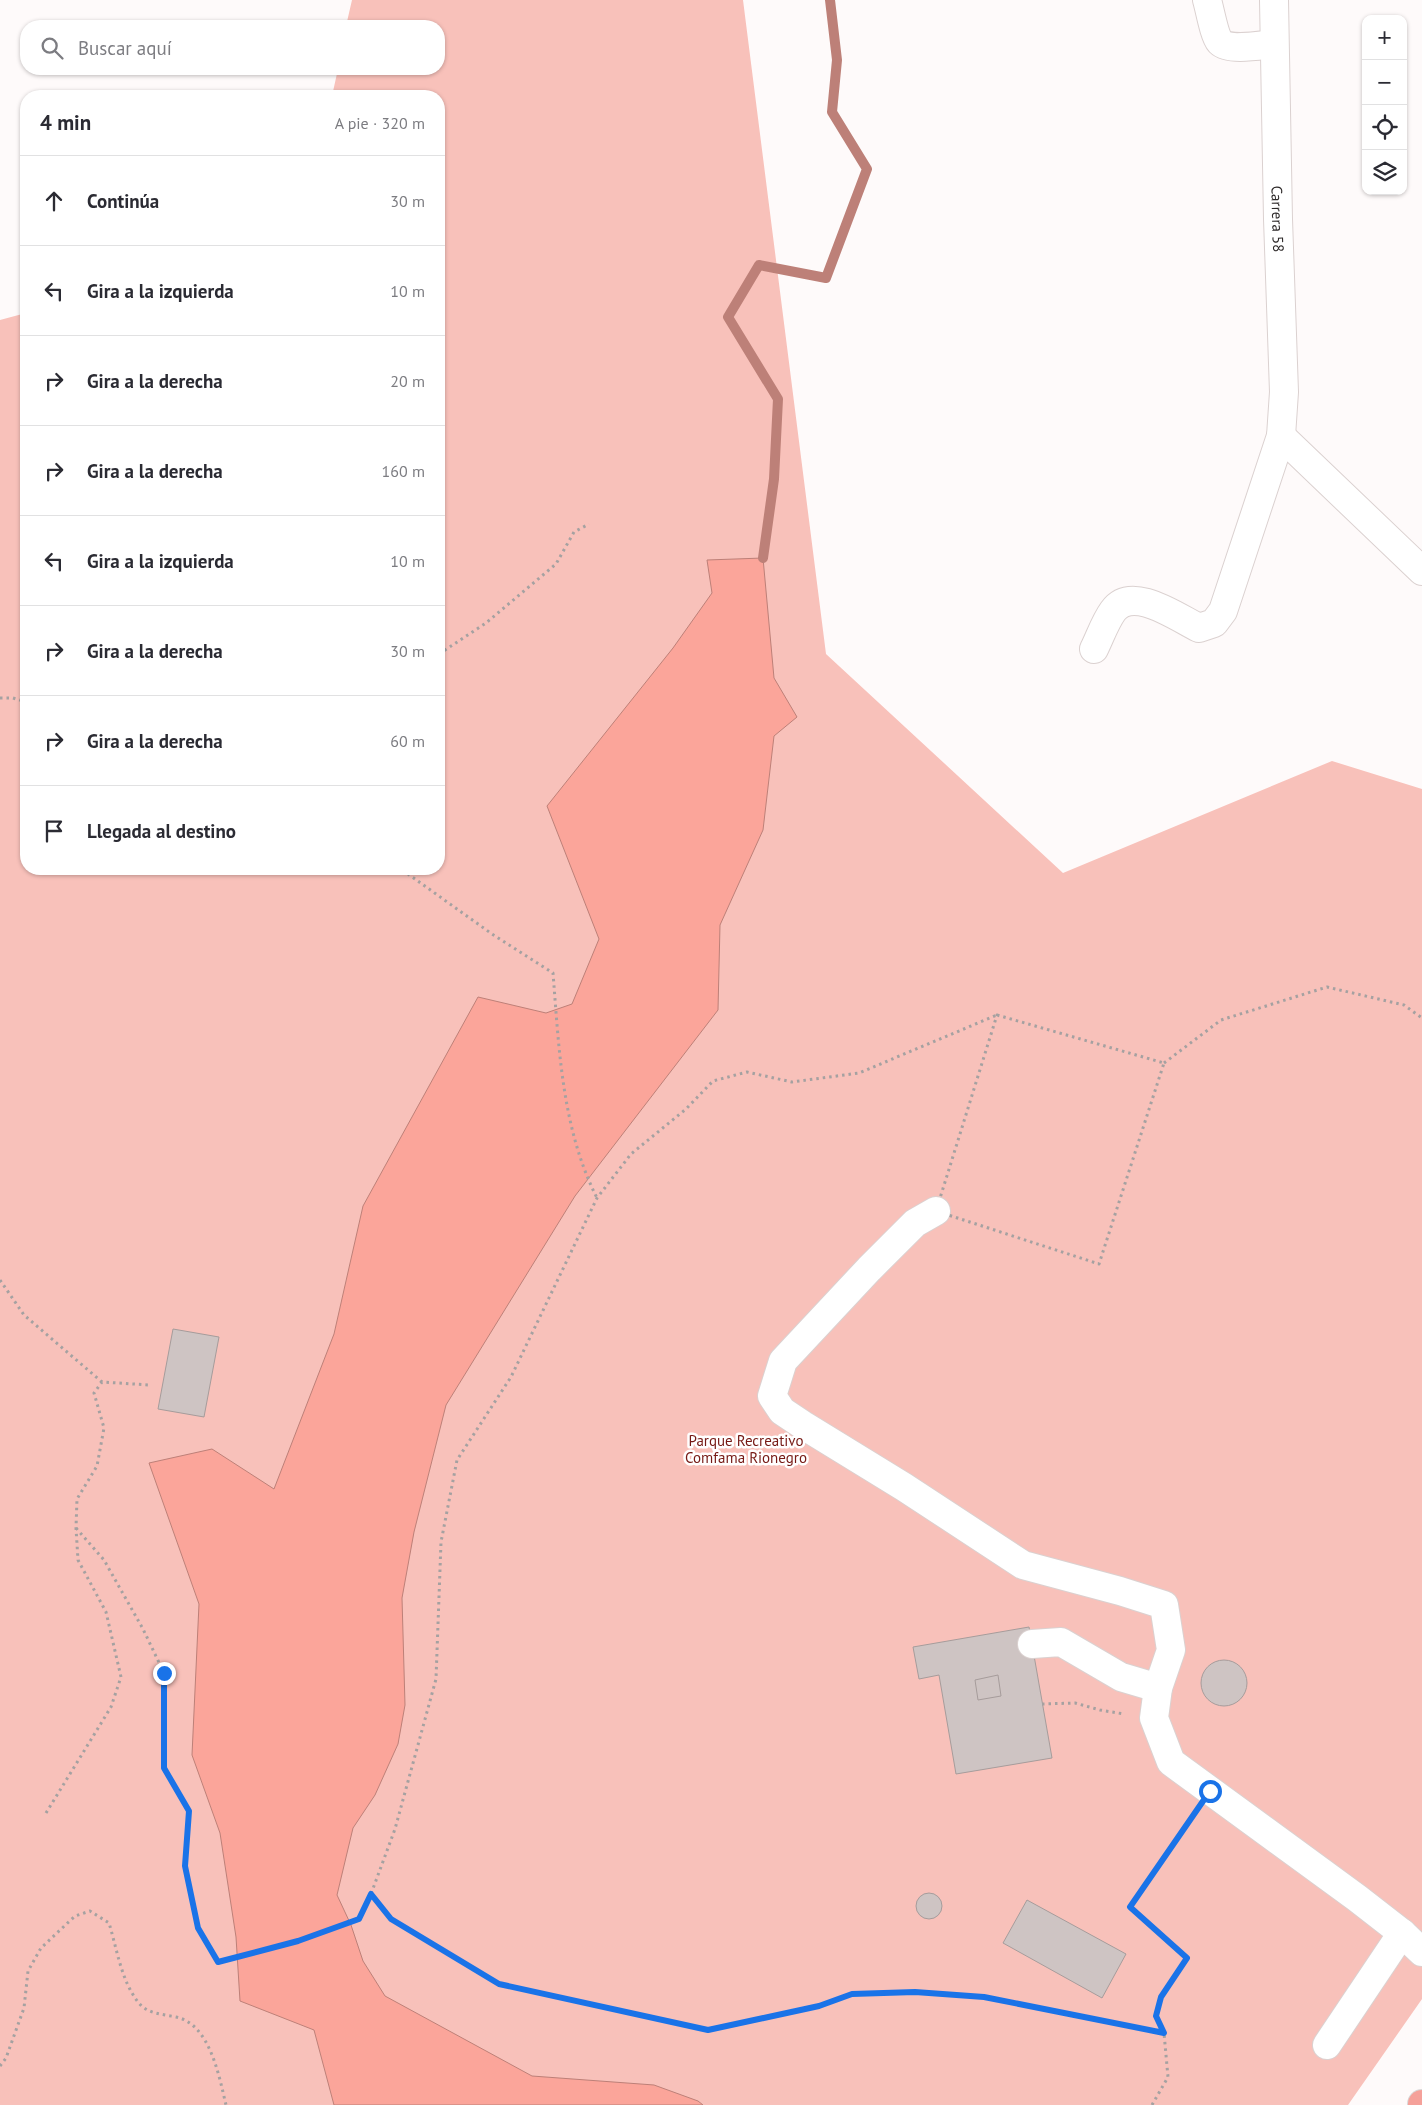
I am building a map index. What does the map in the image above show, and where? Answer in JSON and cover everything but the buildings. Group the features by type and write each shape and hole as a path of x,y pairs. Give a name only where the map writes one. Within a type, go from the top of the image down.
{"street":[{"path":"1208,0 1219,41 1225,45 1236,47 1274,44"},
{"name":"Carrera 58","path":"1094,650 1113,611 1120,604 1132,600 1147,602 1199,628 1214,623 1223,611 1281,436 1284,392 1278,219 1274,0"},
{"path":"1281,436 1422,571"},
{"path":"936,1211 915,1223 868,1269 783,1361 772,1396 782,1411 904,1487 1023,1565 1164,1605 1171,1650 1158,1688 1154,1718 1171,1762 1402,1933 1422,1952"},
{"path":"1032,1644 1061,1642 1122,1677 1158,1688"},
{"path":"1326,2045 1402,1933"}],"path":[{"path":"445,650 486,623 556,564 574,532 589,524"},
{"path":"0,698 20,700"},
{"path":"409,875 492,934 553,973 568,1115 590,1185 597,1198"},
{"path":"996,1015 936,1211 1099,1264 1164,1064 1221,1020 1327,986 1404,1005 1422,1018"},
{"path":"76,1528 104,1560 143,1628 164,1673 164,1768 189,1811 185,1866 198,1928 218,1962 298,1941 359,1919 371,1894 395,1828 436,1679 441,1542 457,1460 511,1377 597,1198 631,1154 686,1109 713,1081 747,1072 792,1082 859,1073 996,1015 1164,1064"},
{"path":"0,1280 24,1315 102,1382 149,1385"},
{"path":"46,1813 111,1707 121,1677 106,1612 78,1560 77,1499 97,1466 104,1428 94,1393 102,1382"},
{"path":"1042,1704 1075,1703 1100,1710 1154,1718"},
{"path":"1152,2105 1168,2077 1164,2033 1156,2016 1161,1997 1187,1958 1130,1907 1210,1791"},
{"path":"371,1894 391,1919 499,1984 708,2030 819,2006 852,1994 915,1992 984,1997 1164,2033"},
{"path":"0,2066 6,2058 24,2008 28,1971 41,1948 75,1916 90,1912 109,1923 125,1978 138,2003 153,2013 192,2022 213,2055 226,2105"}],"green space":[{"name":"Parque Recreativo Comfama Rionegro","path":"352,0 743,0 826,654 1063,873 1332,761 1422,789 1422,1999 1348,2105 0,2105 0,320 20,315 20,875 445,875 445,90 333,90 337,75 445,75 445,20 347,20"}],"shaded area":[{"path":"763,558 774,678 797,717 774,736 763,830 720,925 718,1010 575,1196 446,1405 414,1532 402,1598 405,1705 398,1744 375,1795 353,1828 337,1895 351,1925 363,1961 385,1996 532,2076 654,2085 698,2101 703,2105 334,2105 314,2030 240,2001 236,1937 220,1833 192,1755 199,1604 149,1463 212,1449 274,1489 334,1334 363,1206 478,997 546,1013 572,1004 599,939 547,806 673,648 712,593 707,560"}],"waterway":[{"path":"763,558 774,479 778,399 728,317 759,265 826,278 867,169 832,112 837,60 830,0"}],"route":[{"path":"164,1673 164,1768 189,1811 185,1866 198,1928 218,1962 298,1941 359,1919 371,1894 391,1919 499,1984 708,2030 819,2006 852,1994 915,1992 984,1997 1164,2033 1156,2016 1161,1997 1187,1958 1130,1907 1210,1791"}]}
